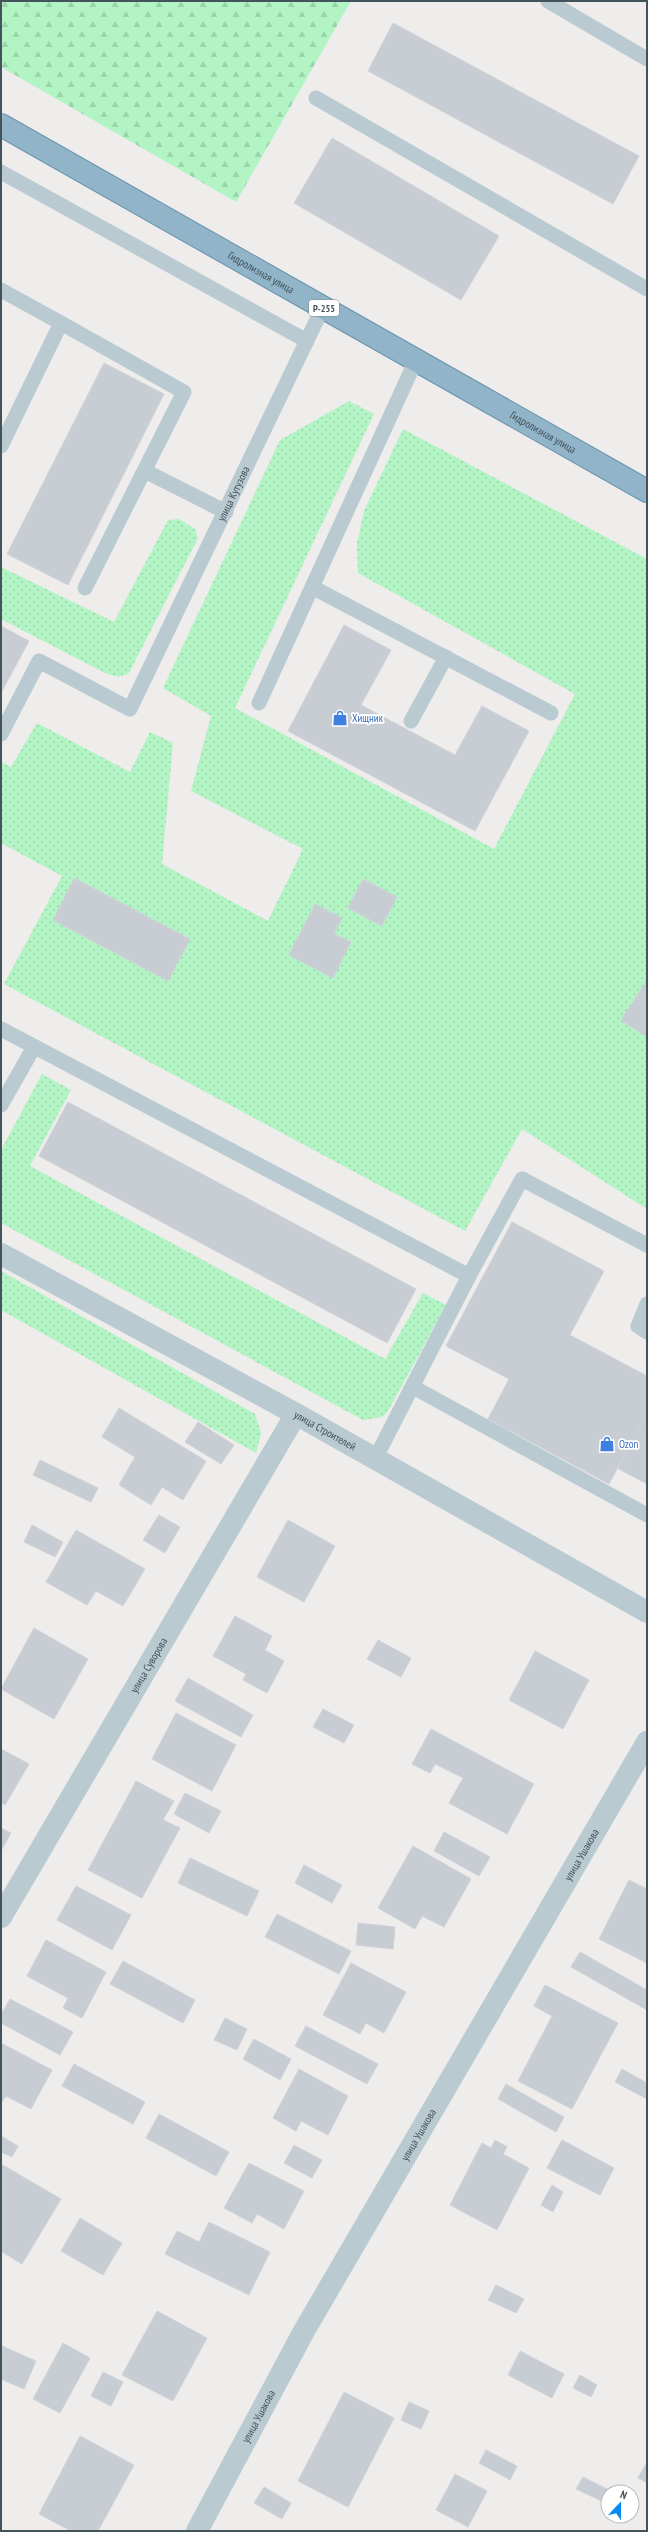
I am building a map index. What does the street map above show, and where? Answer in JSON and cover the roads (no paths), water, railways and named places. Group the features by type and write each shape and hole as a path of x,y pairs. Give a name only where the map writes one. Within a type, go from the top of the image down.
{"highway":[{"name":"Гидролизная улица","path":"1,125 647,491"}],"street":[{"name":"улица Строителей","path":"1,1254 296,1414 647,1612"},
{"name":"улица Суворова","path":"1,1916 296,1414"},
{"name":"улица Ушакова","path":"197,2531 304,2331 647,1742"}],"lane":[{"path":"548,1 647,59"},
{"path":"316,98 647,289"},
{"path":"1,172 307,341"},
{"path":"1,290 184,392 85,588"},
{"name":"улица Кутузова","path":"1,734 39,661 130,709 226,512 323,307"},
{"path":"1,446 61,323"},
{"path":"259,703 416,360"},
{"path":"145,471 226,512"},
{"path":"312,587 551,713"},
{"path":"411,721 446,657"},
{"path":"1,1029 469,1276"},
{"path":"1,1105 34,1047"},
{"path":"375,1459 469,1276 522,1179 647,1246"},
{"path":"647,1304 638,1326 647,1332"},
{"path":"413,1387 647,1515"}],"place":[{"name":"Хищник","path":"340,718"},
{"name":"Ozon","path":"607,1444"}]}
